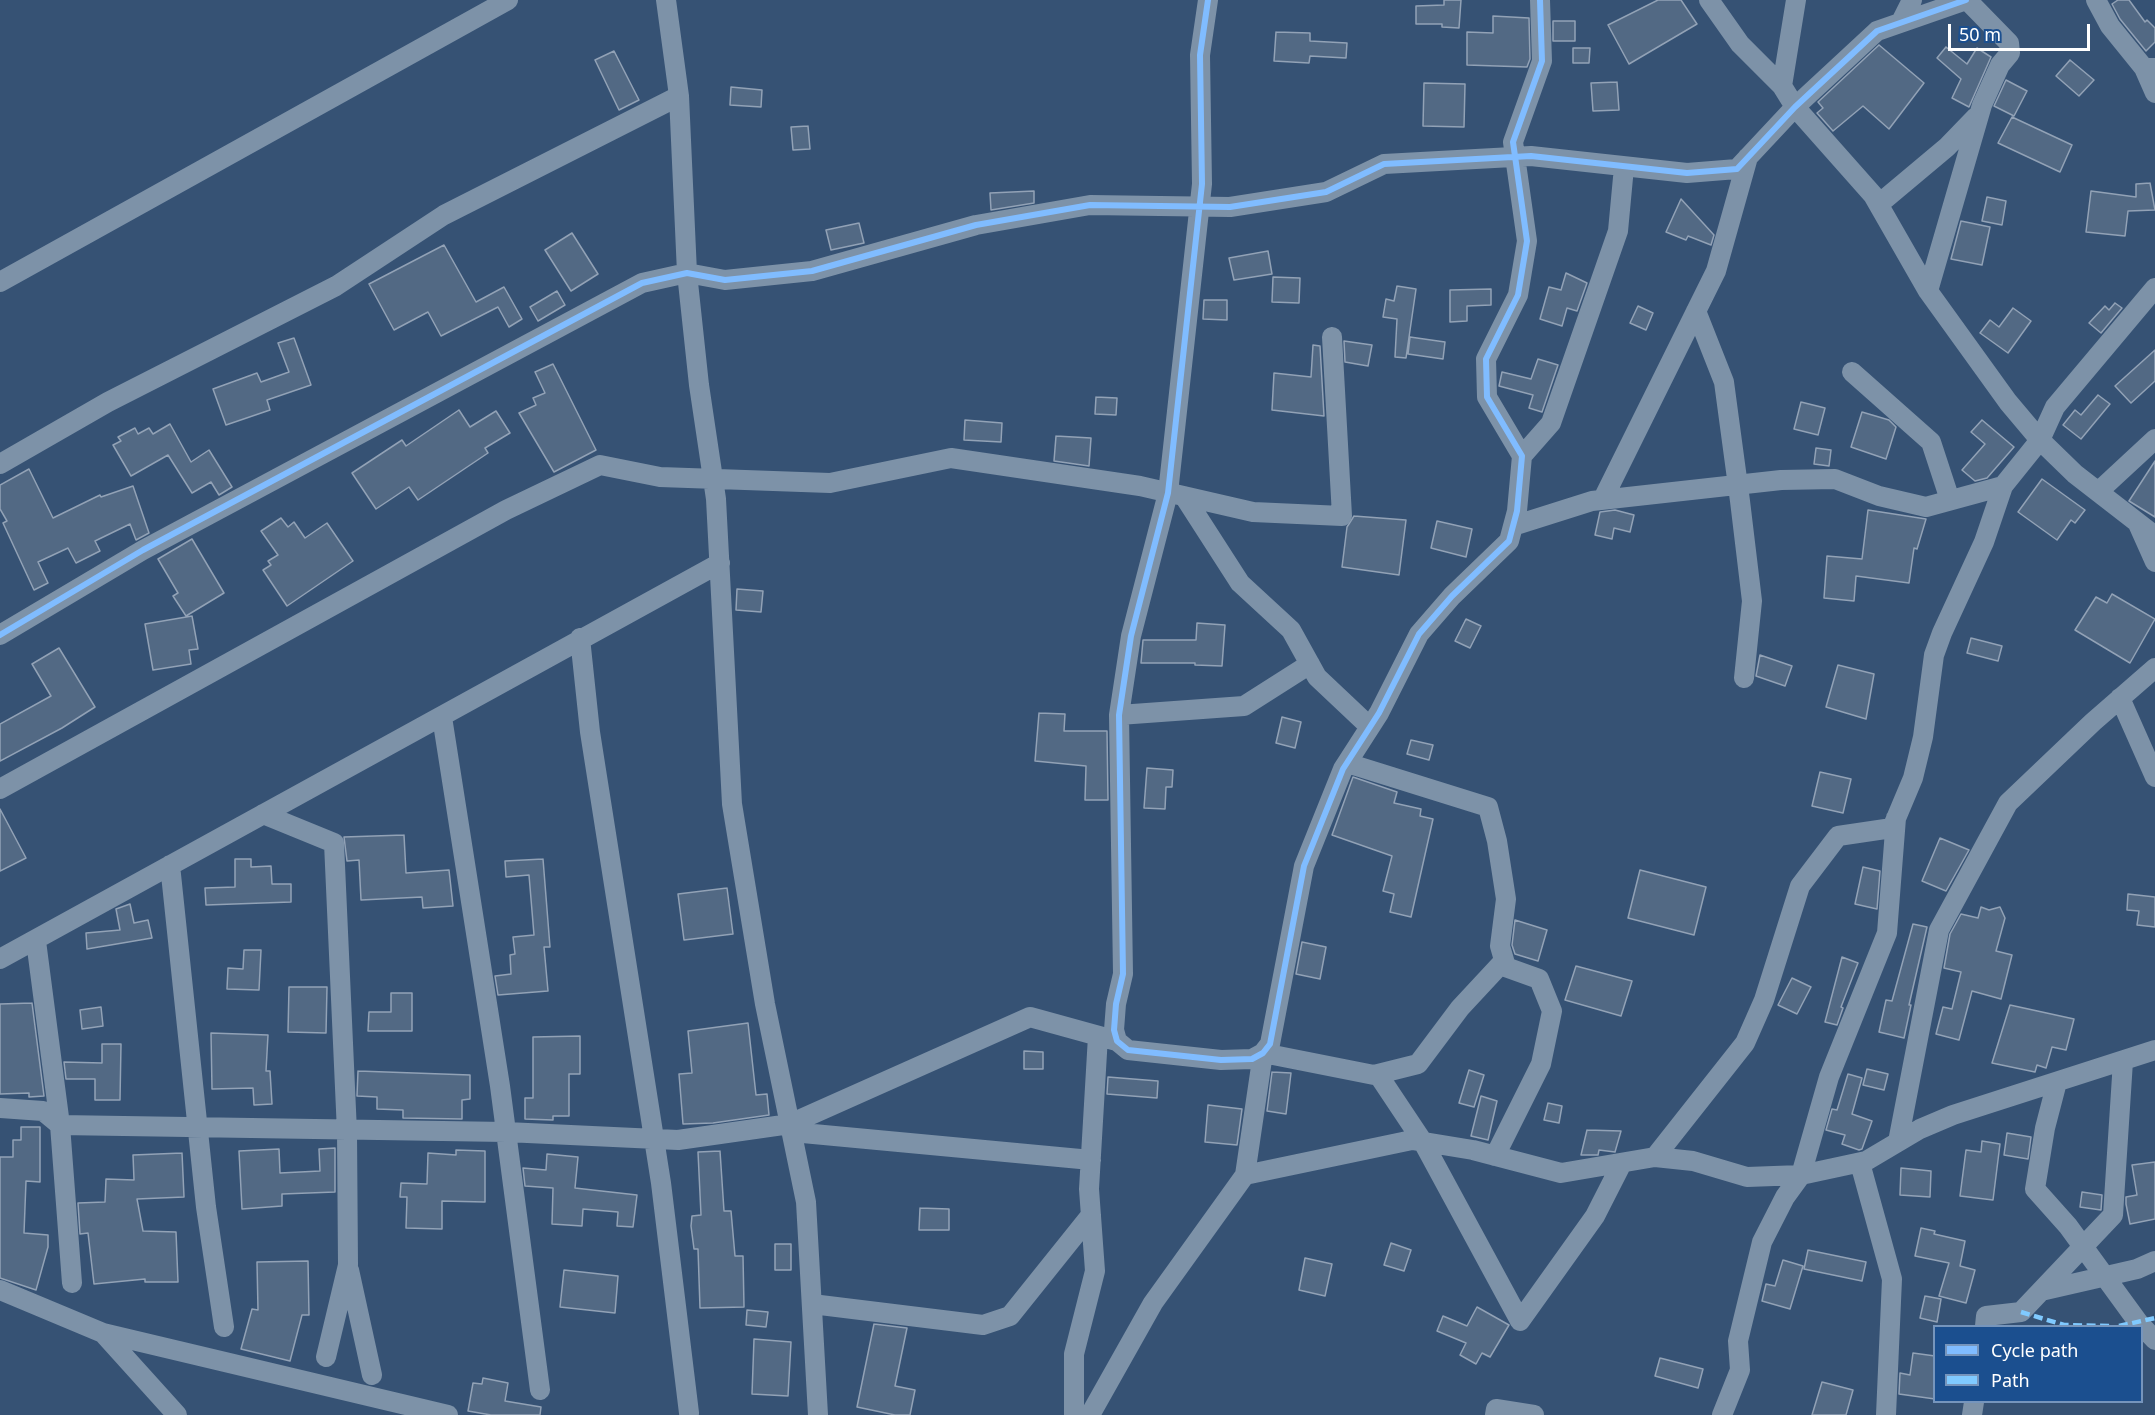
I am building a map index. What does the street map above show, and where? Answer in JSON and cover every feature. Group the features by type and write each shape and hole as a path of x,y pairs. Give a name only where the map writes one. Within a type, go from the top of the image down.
{"street":[{"path":"0,282 508,0"},
{"path":"666,0 679,96 687,273 713,480 720,563 732,804 765,1004 806,1202 818,1415"},
{"path":"1118,1041 1114,1030 1116,1004 1123,974 1119,715 1131,636 1176,494 1202,184 1200,55 1208,0"},
{"path":"791,1128 1029,1017 1118,1041 1128,1050 1221,1060 1252,1059 1263,1053 1270,1044 1304,866 1347,763 1370,727 1419,634 1509,541 1517,511 1522,456 1487,397 1486,359 1518,295 1527,241 1513,142 1542,61 1540,0"},
{"path":"1709,0 1740,44 1782,86 1795,108 1879,204 1928,291 2008,402 2040,440 2075,474 2155,536"},
{"path":"1782,86 1797,0"},
{"path":"1901,22 1912,0"},
{"path":"0,635 142,550 642,283 687,273 725,280 812,271 976,225 1090,206 1230,207 1326,192 1384,164 1531,156 1687,174 1737,169 1795,108 1877,31 1967,0 2009,43 2010,53 2000,65 1978,116 1928,291"},
{"path":"2096,0 2110,26 2149,68 2155,93"},
{"path":"0,464 108,402 336,286 444,215 679,96"},
{"path":"1879,204 1947,147 1978,116"},
{"path":"1603,499 1716,271 1748,157"},
{"path":"1522,456 1551,423 1618,231 1624,166"},
{"path":"1655,1157 1745,1043 1764,1000 1800,886 1838,836 1892,828 1913,778 1923,737 1934,655 1984,542 2003,486 2040,440 2055,407 2155,288"},
{"path":"1696,311 1724,382 1752,601 1744,678"},
{"path":"0,789 506,510 600,465 660,477 830,483 951,458 1140,486 1253,513 1342,516 1332,337"},
{"path":"1852,372 1931,442 1950,500"},
{"path":"2099,491 2155,439"},
{"path":"1513,526 1603,499 1737,484 1834,479 1879,496 1926,507 2003,486"},
{"path":"1176,494 1240,583 1291,630 1317,677 1370,727"},
{"path":"2137,522 2155,562"},
{"path":"0,959 720,563"},
{"path":"580,638 590,732 654,1139 689,1413"},
{"path":"1119,715 1244,706 1310,664"},
{"path":"1898,1142 1938,930 2008,803 2155,668"},
{"path":"2120,698 2155,777"},
{"path":"442,717 506,1132 540,1390"},
{"path":"1347,763 1488,807 1497,841 1506,899 1500,946 1506,967"},
{"path":"263,814 334,843 347,1131 348,1264 372,1375"},
{"path":"1722,1415 1740,1370 1738,1341 1762,1242 1785,1197 1801,1175 1829,1077 1887,933 1896,818"},
{"path":"170,865 206,1207 224,1327"},
{"path":"36,941 60,1125 72,1283"},
{"path":"1374,1075 1418,1064 1460,1008 1500,965 1539,980 1552,1011 1541,1064 1495,1156"},
{"path":"1074,1415 1074,1354 1095,1271 1091,1215 1091,1160 1098,1036"},
{"path":"1245,1174 1412,1140 1495,1156 1561,1173 1655,1157 1693,1161 1747,1177 1801,1175 1860,1162 1953,1115 2155,1050"},
{"path":"1263,1053 1379,1076 1422,1142 1520,1321 1595,1216 1622,1163"},
{"path":"1090,1415 1153,1303 1245,1174 1263,1053"},
{"path":"1985,1325 1986,1316 2021,1312 2113,1215 2123,1061"},
{"path":"2057,1082 2045,1128 2035,1189 2068,1226 2141,1325"},
{"path":"0,1108 43,1111 60,1125 506,1132 678,1140 791,1128 1091,1160"},
{"path":"1860,1162 1892,1279 1886,1415"},
{"path":"812,1304 984,1325 1010,1316 1091,1215"},
{"path":"2041,1291 2137,1269 2155,1261"},
{"path":"326,1357 348,1264"},
{"path":"0,1290 103,1333 448,1415"},
{"path":"2143,1327 2155,1340"},
{"path":"103,1333 177,1415"},
{"path":"1495,1415 1496,1409 1534,1415"}],"building":[{"path":"1444,0 1461,0 1459,28 1442,27 1442,24 1416,24 1416,6 1444,5"},
{"path":"1658,0 1681,0 1697,24 1629,64 1608,25"},
{"path":"2118,0 2129,0 2145,22 2147,20 2155,28 2155,42 2146,51 2120,19 2112,4"},
{"path":"1493,16 1529,18 1530,59 1527,67 1467,65 1467,32 1493,33"},
{"path":"1553,21 1575,21 1575,41 1553,41"},
{"path":"1276,32 1310,33 1310,41 1347,43 1346,58 1310,56 1309,63 1274,61"},
{"path":"1879,45 1924,83 1889,129 1863,106 1833,131 1817,113 1823,108 1818,102"},
{"path":"1946,47 1967,64 1977,48 1991,57 1969,107 1952,98 1961,79 1937,58"},
{"path":"1573,48 1590,48 1589,63 1573,63"},
{"path":"614,51 639,100 619,110 595,60"},
{"path":"2070,60 2094,80 2079,96 2056,76"},
{"path":"2006,80 2027,91 2014,116 1994,106"},
{"path":"1617,82 1619,110 1593,111 1591,83"},
{"path":"1424,83 1465,84 1464,127 1423,126"},
{"path":"731,87 762,90 761,107 730,105"},
{"path":"2012,117 2072,145 2060,172 1998,143"},
{"path":"808,126 810,149 793,150 791,127"},
{"path":"2150,183 2155,210 2128,211 2125,236 2086,232 2091,191 2136,197 2136,184"},
{"path":"1034,191 1034,203 991,210 990,193"},
{"path":"1987,197 2006,201 2002,225 1982,221"},
{"path":"1681,199 1714,235 1711,245 1688,236 1686,240 1666,232"},
{"path":"1961,221 1990,227 1982,265 1951,259"},
{"path":"859,223 864,243 831,250 826,230"},
{"path":"572,233 598,274 571,291 545,250"},
{"path":"444,245 476,302 504,287 522,319 509,327 498,307 441,336 428,312 394,330 369,284"},
{"path":"1268,251 1272,274 1234,280 1229,258"},
{"path":"1566,273 1587,283 1577,311 1567,308 1562,326 1540,319 1549,287 1561,290"},
{"path":"1273,277 1300,278 1299,303 1272,302"},
{"path":"1397,286 1416,289 1406,358 1395,357 1397,319 1383,317 1386,299 1394,301"},
{"path":"1491,289 1491,305 1467,306 1467,321 1450,322 1450,290"},
{"path":"557,291 565,305 538,321 530,307"},
{"path":"1204,300 1227,300 1227,320 1203,319"},
{"path":"2115,303 2122,308 2101,333 2089,323 2105,306 2109,310"},
{"path":"1638,306 1653,313 1646,330 1630,323"},
{"path":"2013,308 2031,321 2008,353 1980,333 1990,320 1999,327"},
{"path":"1410,337 1445,342 1443,359 1408,354"},
{"path":"294,338 311,385 267,400 270,410 226,425 213,389 257,373 261,382 289,372 278,343"},
{"path":"1344,341 1372,345 1368,366 1345,362"},
{"path":"1313,345 1320,346 1324,416 1272,410 1274,373 1311,377"},
{"path":"2155,350 2155,381 2131,403 2115,386"},
{"path":"1538,359 1558,365 1542,412 1529,408 1533,395 1499,386 1502,372 1531,379"},
{"path":"553,364 596,450 554,472 519,413 536,405 533,398 545,393 535,372"},
{"path":"2098,395 2110,404 2081,439 2063,425 2075,410 2081,415"},
{"path":"1096,397 1117,398 1116,415 1095,414"},
{"path":"1801,402 1825,408 1818,435 1794,429"},
{"path":"459,410 470,427 496,411 510,433 485,448 488,453 418,500 409,487 376,509 352,473 402,440 406,446"},
{"path":"1862,412 1889,420 1896,427 1886,459 1851,447"},
{"path":"965,420 1002,423 1001,442 964,440"},
{"path":"1982,420 2014,447 1987,478 1975,481 1962,470 1985,444 1971,432"},
{"path":"170,424 191,462 209,450 232,487 219,495 211,482 192,493 168,455 131,476 113,445 121,441 118,437 135,428 138,434 149,428 153,434"},
{"path":"1056,436 1091,438 1089,466 1054,461"},
{"path":"1816,448 1831,450 1829,466 1814,464"},
{"path":"2155,461 2155,517 2129,501"},
{"path":"29,469 53,518 100,495 101,497 133,486 149,533 136,540 130,524 95,541 100,551 76,563 68,548 38,562 48,583 34,590 3,523 7,521 0,509 0,485"},
{"path":"2042,479 2085,510 2075,523 2071,520 2057,540 2018,512"},
{"path":"1615,510 1634,515 1630,532 1614,528 1612,539 1595,535 1600,512"},
{"path":"1868,510 1926,519 1917,549 1914,548 1909,583 1856,576 1854,601 1824,598 1827,556 1862,559"},
{"path":"1354,516 1406,520 1399,575 1342,567 1347,527"},
{"path":"281,518 288,527 294,522 305,538 327,523 353,561 287,606 263,570 271,565 268,561 278,555 261,531"},
{"path":"1437,521 1472,529 1466,557 1431,548"},
{"path":"192,539 224,593 186,616 173,596 178,593 158,559"},
{"path":"737,589 763,591 761,612 736,610"},
{"path":"2112,594 2155,619 2130,663 2075,630 2096,597 2107,603"},
{"path":"192,616 198,649 189,650 191,664 153,670 145,624"},
{"path":"1466,619 1481,626 1470,648 1455,641"},
{"path":"1197,623 1225,625 1222,666 1195,665 1195,663 1141,663 1143,640 1196,640"},
{"path":"1971,638 2002,646 1998,661 1967,653"},
{"path":"59,648 95,707 62,728 0,761 0,724 51,696 32,664"},
{"path":"1760,655 1792,666 1785,686 1756,676"},
{"path":"1838,665 1874,674 1866,719 1826,707"},
{"path":"1039,713 1065,714 1064,731 1107,731 1108,800 1085,800 1086,766 1035,761"},
{"path":"1282,717 1301,722 1295,748 1276,743"},
{"path":"1411,740 1433,745 1429,760 1407,754"},
{"path":"1147,768 1173,770 1172,787 1166,787 1165,809 1144,808"},
{"path":"1820,772 1851,779 1843,813 1812,806"},
{"path":"1353,777 1397,792 1394,803 1421,809 1420,816 1433,819 1411,917 1390,912 1394,894 1383,891 1392,856 1332,835"},
{"path":"0,809 26,858 0,871"},
{"path":"404,835 406,873 449,870 453,906 423,908 422,897 361,900 359,860 347,861 344,837"},
{"path":"1940,838 1969,850 1946,891 1922,881"},
{"path":"235,859 251,859 251,867 271,866 272,884 291,884 291,902 206,905 205,888 235,887"},
{"path":"543,859 550,947 544,947 548,991 498,995 495,976 511,974 510,955 515,954 513,937 534,935 529,875 506,877 505,861"},
{"path":"1863,867 1880,871 1877,909 1855,904"},
{"path":"1640,870 1706,887 1694,935 1628,918"},
{"path":"727,888 733,934 684,940 678,894"},
{"path":"2128,894 2155,897 2155,927 2137,925 2139,911 2127,910"},
{"path":"130,904 134,923 148,920 152,938 87,949 86,933 120,930 116,909"},
{"path":"1981,907 1989,910 2000,907 2005,918 1996,951 2012,955 2001,999 1972,991 1959,1040 1936,1034 1943,1007 1952,1009 1961,972 1944,968 1950,934 1961,914 1978,918"},
{"path":"1515,920 1547,930 1538,961 1515,954 1512,945"},
{"path":"1913,924 1927,927 1904,1038 1879,1032 1886,1000 1892,1001"},
{"path":"1302,942 1326,947 1320,979 1296,974"},
{"path":"244,950 261,950 259,990 227,989 228,968 243,969"},
{"path":"1842,957 1858,963 1841,1007 1843,1008 1837,1025 1825,1022"},
{"path":"1576,966 1632,981 1621,1016 1565,1000"},
{"path":"1792,978 1811,987 1797,1014 1778,1005"},
{"path":"289,987 327,987 326,1033 288,1032"},
{"path":"391,993 412,993 412,1031 368,1031 369,1012 391,1012"},
{"path":"32,1003 44,1096 29,1097 29,1093 0,1094 0,1004"},
{"path":"2010,1005 2074,1019 2066,1050 2052,1047 2046,1068 2037,1065 2035,1072 1992,1063"},
{"path":"101,1007 103,1026 82,1029 80,1010"},
{"path":"748,1023 756,1095 767,1094 769,1115 713,1123 683,1124 679,1074 692,1073 688,1031"},
{"path":"211,1033 268,1035 266,1071 270,1071 272,1104 254,1105 253,1088 212,1089"},
{"path":"580,1036 580,1074 569,1074 569,1116 553,1116 553,1120 525,1119 525,1098 533,1098 533,1037"},
{"path":"102,1044 121,1044 120,1100 95,1100 95,1079 66,1079 64,1062 102,1063"},
{"path":"1024,1051 1043,1052 1043,1069 1024,1069"},
{"path":"1867,1069 1888,1074 1884,1090 1863,1085"},
{"path":"1469,1070 1484,1075 1474,1107 1459,1103"},
{"path":"358,1071 470,1075 470,1099 462,1100 462,1119 403,1118 403,1110 377,1109 377,1097 357,1096"},
{"path":"1272,1072 1291,1073 1286,1114 1267,1111"},
{"path":"1848,1074 1862,1078 1852,1114 1872,1121 1862,1149 1859,1150 1842,1144 1845,1135 1826,1130 1832,1109 1837,1110"},
{"path":"1108,1077 1158,1081 1157,1098 1107,1094"},
{"path":"1481,1096 1497,1101 1488,1140 1471,1136"},
{"path":"1548,1103 1562,1106 1559,1123 1544,1120"},
{"path":"1208,1105 1242,1109 1237,1145 1205,1142"},
{"path":"21,1127 40,1127 40,1182 26,1181 24,1233 48,1235 48,1247 36,1290 0,1278 0,1157 13,1157 13,1140 21,1140"},
{"path":"1587,1130 1621,1131 1615,1152 1599,1150 1598,1155 1581,1155"},
{"path":"2007,1133 2031,1137 2028,1159 2004,1155"},
{"path":"1982,1141 2000,1144 1993,1200 1960,1196 1966,1150 1981,1152"},
{"path":"335,1148 335,1192 282,1194 282,1206 242,1209 239,1151 279,1149 280,1173 320,1171 319,1149"},
{"path":"456,1150 485,1151 485,1202 442,1201 442,1229 406,1228 407,1197 400,1197 401,1183 427,1184 428,1153 456,1155"},
{"path":"720,1151 724,1211 731,1211 735,1256 743,1256 744,1307 700,1308 698,1249 694,1249 691,1226 692,1216 701,1215 698,1152"},
{"path":"182,1153 184,1197 137,1199 143,1231 176,1232 178,1282 145,1282 145,1279 94,1284 88,1233 80,1234 78,1203 105,1202 106,1179 134,1180 133,1155"},
{"path":"547,1154 578,1157 575,1188 637,1195 633,1227 617,1226 618,1212 583,1209 582,1226 552,1224 553,1188 525,1186 523,1168 546,1170"},
{"path":"2155,1162 2155,1219 2130,1224 2126,1197 2137,1195 2132,1165"},
{"path":"1901,1168 1931,1171 1930,1197 1900,1195"},
{"path":"2082,1192 2102,1195 2101,1210 2080,1207"},
{"path":"920,1208 949,1209 949,1230 919,1230"},
{"path":"1921,1228 1935,1231 1934,1234 1965,1241 1960,1266 1975,1270 1966,1303 1939,1296 1949,1263 1915,1256"},
{"path":"1391,1243 1411,1250 1404,1271 1384,1265"},
{"path":"775,1244 791,1244 791,1270 775,1270"},
{"path":"1808,1250 1866,1262 1862,1281 1804,1269"},
{"path":"1305,1258 1332,1264 1325,1296 1299,1290"},
{"path":"1783,1260 1803,1266 1790,1309 1762,1301 1766,1284 1775,1286"},
{"path":"308,1261 309,1315 302,1315 290,1361 241,1349 252,1309 258,1310 257,1262"},
{"path":"564,1270 618,1276 615,1313 560,1307"},
{"path":"1925,1296 1941,1299 1937,1322 1920,1318"},
{"path":"1477,1307 1509,1325 1490,1357 1482,1353 1476,1364 1460,1355 1466,1343 1437,1331 1443,1316 1467,1326"},
{"path":"747,1310 768,1312 766,1327 746,1325"},
{"path":"874,1324 907,1328 895,1386 915,1390 910,1415 895,1415 857,1407"},
{"path":"754,1339 791,1342 788,1396 752,1394"},
{"path":"1913,1353 1933,1356 1933,1399 1899,1394 1900,1373 1910,1375"},
{"path":"1660,1358 1703,1369 1698,1388 1655,1376"},
{"path":"483,1378 508,1383 505,1401 541,1407 540,1415 491,1415 468,1411 473,1383 482,1384"},
{"path":"1822,1382 1853,1390 1846,1415 1812,1415"}],"marked path":[{"path":"2021,1312 2064,1325"},
{"path":"2124,1325 2155,1318"}],"cycle path":[{"path":"1208,0 1200,55 1202,184 1168,493 1131,636 1119,715 1123,974 1116,1004 1114,1030 1117,1041 1128,1050 1221,1060 1252,1059 1263,1053 1270,1044 1304,866 1343,769 1379,713 1419,634 1452,596 1509,541 1517,511 1522,456 1487,397 1486,359 1518,295 1527,241 1513,142 1542,61 1540,0"},
{"path":"0,635 143,550 642,283 687,273 725,280 812,271 976,225 1090,205 1230,207 1326,192 1384,164 1531,156 1687,173 1737,169 1795,107 1877,31 1966,0"}]}
